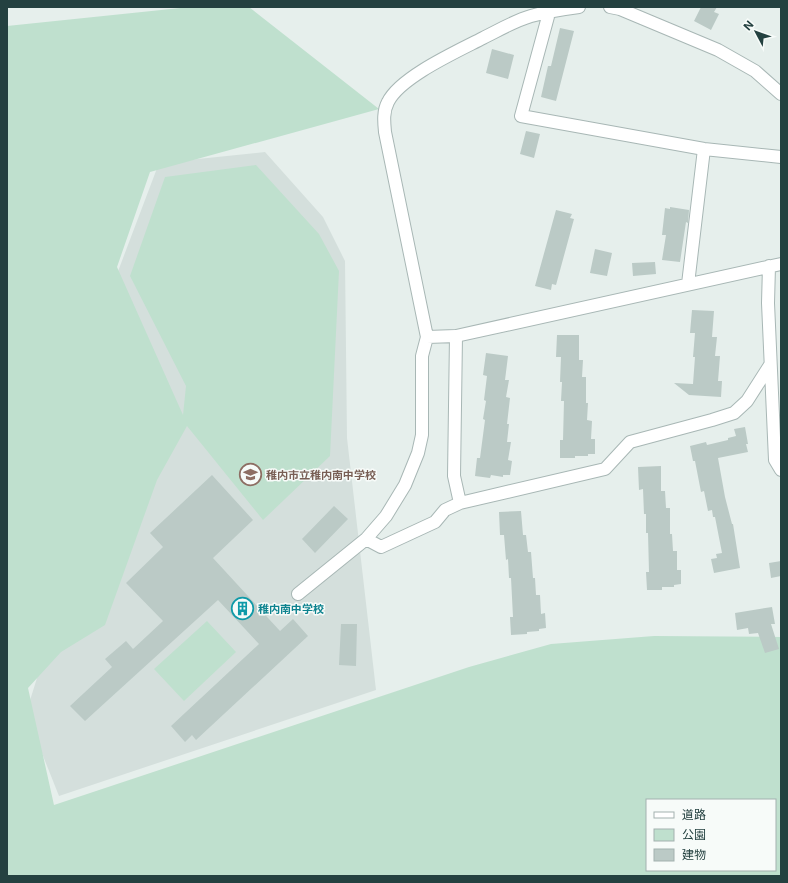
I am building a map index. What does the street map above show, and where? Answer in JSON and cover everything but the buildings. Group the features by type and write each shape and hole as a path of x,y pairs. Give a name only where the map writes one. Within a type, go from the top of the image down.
{"street":[{"path":"298,594 366,539 386,516 405,485 418,453 422,435 422,356 427,337 385,132 384,115 388,101 401,86 416,74 514,23 531,16 579,7"},
{"path":"610,7 620,9 718,50 755,71 781,94"},
{"path":"549,13 521,116 704,149 781,157"},
{"path":"688,284 704,149"},
{"path":"427,337 456,336 775,265 768,303 775,460 781,470"},
{"path":"456,336 454,476 460,503"},
{"path":"366,539 381,547 435,522 445,510 460,503 605,468 630,442 734,413 747,401 770,365"}],"shaded area":[{"name":"稚内市立稚内南中学校","path":"265,152 323,217 345,261 347,438 376,690 59,796 26,713 49,640 117,274 159,163"}],"green space":[{"path":"190,7 249,7 379,109 150,172 117,267 183,415 186,386 130,276 165,177 256,165 319,234 339,271 330,456 263,520 187,426 157,480 105,625 61,652 28,688 54,805 469,667 551,644 654,636 781,637 781,876 7,876 7,26"},
{"path":"207,621 236,652 184,701 154,669"}],"place":[{"name":"稚内市立稚内南中学校","path":"251,475"},
{"name":"稚内南中学校","path":"243,609"}]}
